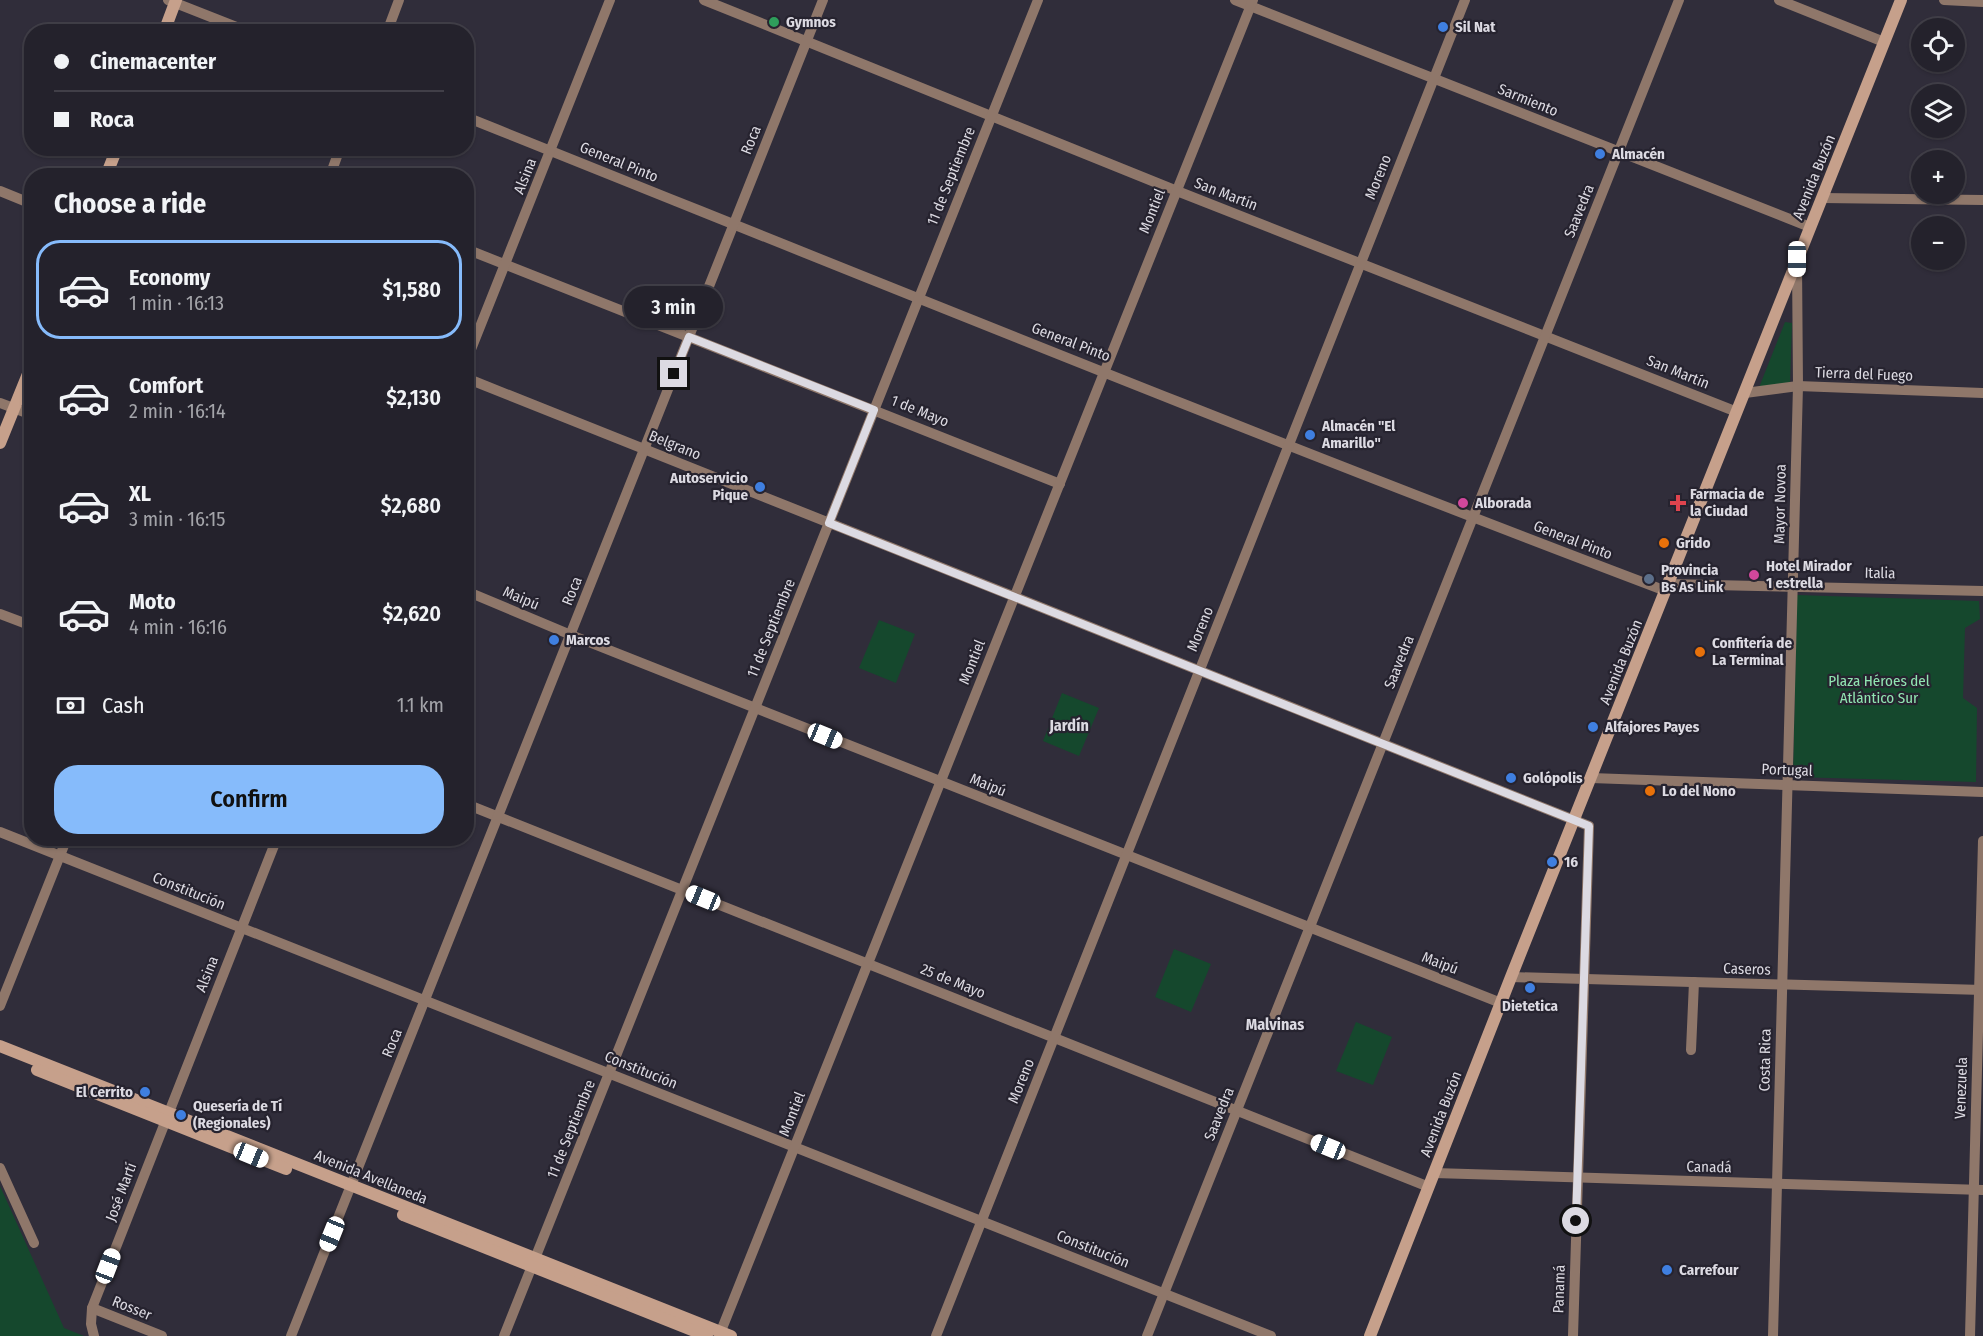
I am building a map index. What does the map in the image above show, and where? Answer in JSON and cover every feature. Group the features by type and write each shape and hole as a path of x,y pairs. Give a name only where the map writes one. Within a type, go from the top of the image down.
{"main road":[{"name":"Avenida Buzón","path":"1370,1336 1510,977 1901,0"},
{"path":"166,24 173,1"},
{"path":"0,442 24,384"},
{"name":"Avenida Avellaneda","path":"0,1046 349,1190 724,1335"},
{"name":"Avenida Avellaneda","path":"0,1055 167,1116"},
{"name":"Avenida Avellaneda","path":"534,1262 707,1336"}],"street":[{"path":"390,24 399,0"},
{"name":"Alsina","path":"474,342 610,0"},
{"name":"San Martín","path":"704,0 1177,191 1737,412"},
{"name":"Roca","path":"291,1336 823,0"},
{"name":"11 de Septiembre","path":"504,1336 1038,0"},
{"name":"Sarmiento","path":"1234,0 1252,3 1434,79 1810,227"},
{"name":"Moreno","path":"936,1336 1465,0"},
{"name":"Saavedra","path":"1147,1336 1679,0"},
{"path":"1779,0 1884,42"},
{"path":"1944,0 1983,2"},
{"path":"173,1 229,24"},
{"name":"Montiel","path":"724,1335 795,1147 1252,3"},
{"name":"General Pinto","path":"474,120 918,299 1473,518 1667,587"},
{"path":"0,191 24,201"},
{"path":"1822,198 1983,200"},
{"name":"1 de Mayo","path":"474,252 1060,484"},
{"name":"Mayor Novoa","path":"1788,786 1797,386 1797,259"},
{"name":"Belgrano","path":"474,381 1574,820"},
{"name":"Tierra del Fuego","path":"1745,393 1797,386 1983,393"},
{"path":"0,403 24,412"},
{"name":"Italia","path":"1667,587 1792,586 1983,591"},
{"name":"Maipú","path":"474,594 940,782 1501,1003"},
{"path":"0,614 24,623"},
{"name":"Portugal","path":"1591,778 1983,792"},
{"name":"Costa Rica","path":"1773,1336 1788,786"},
{"name":"25 de Mayo","path":"474,807 1429,1187"},
{"name":"Panamá","path":"1573,1336 1589,826 1574,820"},
{"name":"Constitución","path":"0,832 24,842"},
{"name":"Venezuela","path":"1970,1336 1978,1190 1983,841"},
{"name":"Constitución","path":"35,846 1271,1336"},
{"path":"0,1006 64,846"},
{"name":"Alsina","path":"167,1116 274,846"},
{"name":"Caseros","path":"1510,977 1981,990"},
{"path":"1691,1050 1694,982"},
{"name":"José Martí","path":"92,1308 167,1116"},
{"path":"0,1168 34,1243"},
{"name":"Canadá","path":"1434,1173 1978,1190"},
{"path":"92,1308 91,1324 94,1336"},
{"name":"Rosser","path":"92,1308 162,1336"}],"green space":[{"path":"1785,322 1792,323 1790,384 1758,390"},
{"name":"Plaza Héroes del Atlántico Sur","path":"1797,595 1979,601 1980,619 1965,628 1963,698 1977,708 1976,782 1793,777"},
{"path":"879,620 915,634 896,683 859,668"},
{"path":"1062,693 1099,708 1079,756 1043,741"},
{"path":"1174,949 1211,964 1191,1012 1155,997"},
{"path":"1356,1022 1392,1037 1373,1085 1336,1071"},
{"path":"0,1186 64,1328 84,1336 0,1336"}],"place":[{"name":"Gymnos","path":"774,22"},
{"name":"Sil Nat","path":"1443,27"},
{"name":"Almacén","path":"1600,154"},
{"name":"Almacén \"El Amarillo\"","path":"1310,435"},
{"name":"Autoservicio Pique","path":"760,487"},
{"name":"Alborada","path":"1463,503"},
{"name":"Farmacia de la Ciudad","path":"1678,503"},
{"name":"Grido","path":"1664,543"},
{"name":"Hotel Mirador 1 estrella","path":"1754,575"},
{"name":"Provincia Bs As Link","path":"1649,579"},
{"name":"Marcos","path":"554,640"},
{"name":"Confitería de La Terminal","path":"1700,652"},
{"name":"Alfajores Payes","path":"1593,727"},
{"name":"Golópolis","path":"1511,778"},
{"name":"Lo del Nono","path":"1650,791"},
{"name":"16","path":"1552,862"},
{"name":"Dietetica","path":"1530,988"},
{"name":"El Cerrito","path":"145,1092"},
{"name":"Quesería de Tí (Regionales)","path":"181,1115"},
{"name":"Carrefour","path":"1667,1270"}],"district":[{"name":"Jardín","path":"1069,725"},
{"name":"Malvinas","path":"1275,1024"}],"route":[{"path":"674,374 689,337 874,410 829,523 1589,826 1576,1221"}]}
